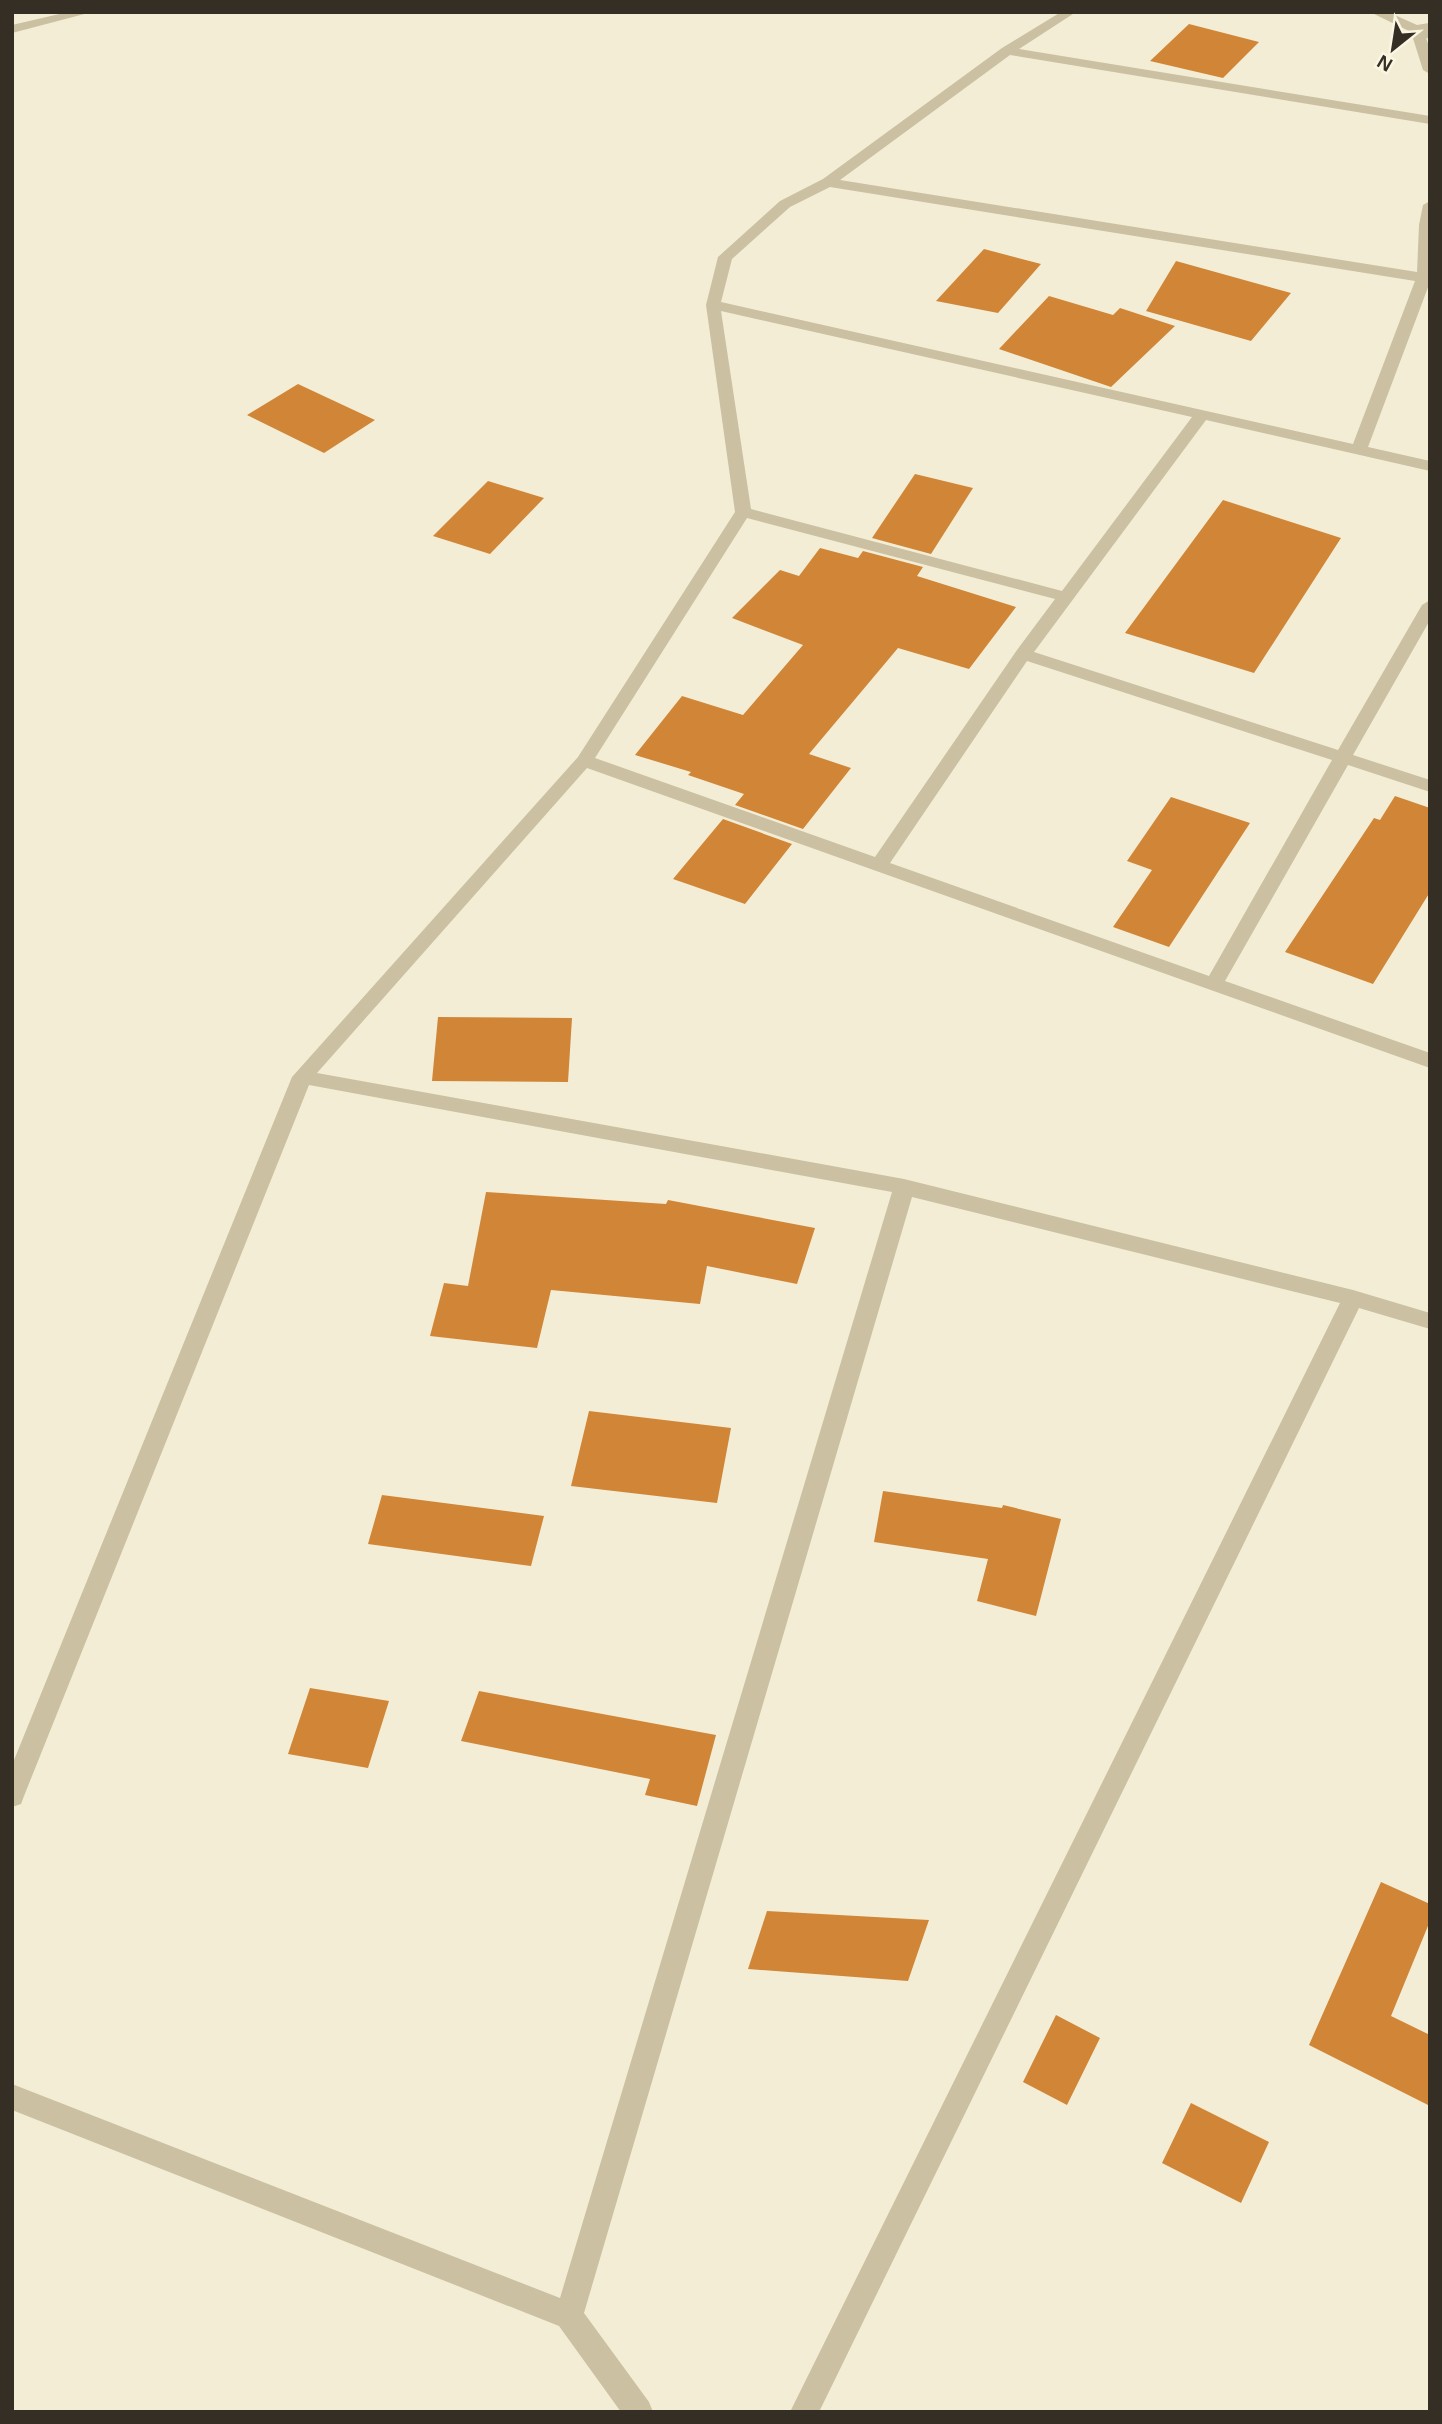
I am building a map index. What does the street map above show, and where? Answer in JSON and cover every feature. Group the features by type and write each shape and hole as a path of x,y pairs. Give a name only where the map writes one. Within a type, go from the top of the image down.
{"street":[{"path":"12,29 86,12"},
{"path":"12,1796 302,1077 584,761 743,512 713,305 725,257 785,204 828,182 1007,51 1070,12"},
{"path":"1376,12 1423,33"},
{"path":"1430,23 1423,33 1430,70"},
{"path":"1007,51 1430,120"},
{"path":"828,182 1424,278"},
{"path":"1359,450 1424,278 1430,205"},
{"path":"713,305 1430,466"},
{"path":"879,865 1023,654 1202,415"},
{"path":"743,512 1066,597"},
{"path":"1214,984 1430,605"},
{"path":"1023,654 1430,786"},
{"path":"584,761 1430,1061"},
{"path":"302,1077 904,1187 1353,1298 1430,1321"},
{"path":"569,2316 904,1187"},
{"path":"804,2412 1353,1298"},
{"path":"12,2097 569,2316 639,2412"}],"building":[{"path":"1189,24 1259,42 1223,78 1150,61"},
{"path":"984,249 1041,264 998,313 936,301"},
{"path":"1176,261 1291,293 1251,341 1146,311"},
{"path":"1049,296 1113,315 1120,308 1175,326 1111,387 999,349"},
{"path":"298,384 375,420 324,453 247,415"},
{"path":"915,474 973,488 931,554 872,538"},
{"path":"488,481 544,498 490,554 433,536"},
{"path":"1223,500 1341,538 1254,673 1125,633"},
{"path":"820,548 858,558 863,551 923,567 917,576 1016,607 969,669 898,648 809,754 851,768 803,829 735,805 744,794 688,775 691,772 635,755 682,696 743,715 803,645 732,618 780,570 799,576"},
{"path":"1395,796 1430,808 1430,892 1373,984 1285,952 1374,818 1380,820"},
{"path":"1171,797 1250,823 1169,947 1113,927 1152,870 1127,861"},
{"path":"723,819 792,844 745,904 673,879"},
{"path":"438,1017 572,1018 568,1082 432,1081"},
{"path":"486,1192 666,1204 668,1200 815,1228 797,1284 707,1266 700,1304 551,1290 537,1348 430,1336 444,1283 468,1286"},
{"path":"589,1411 731,1428 717,1503 571,1486"},
{"path":"883,1491 1002,1508 1003,1505 1061,1519 1036,1616 977,1601 988,1559 874,1542"},
{"path":"382,1495 544,1516 531,1566 368,1544"},
{"path":"310,1688 389,1701 368,1768 288,1754"},
{"path":"479,1691 716,1735 697,1806 645,1795 650,1779 461,1741"},
{"path":"1381,1882 1430,1904 1430,1921 1391,2016 1430,2035 1430,2106 1309,2045"},
{"path":"767,1911 929,1920 908,1981 748,1969"},
{"path":"1056,2015 1100,2038 1067,2105 1023,2082"},
{"path":"1191,2103 1269,2142 1241,2203 1162,2163"}]}
